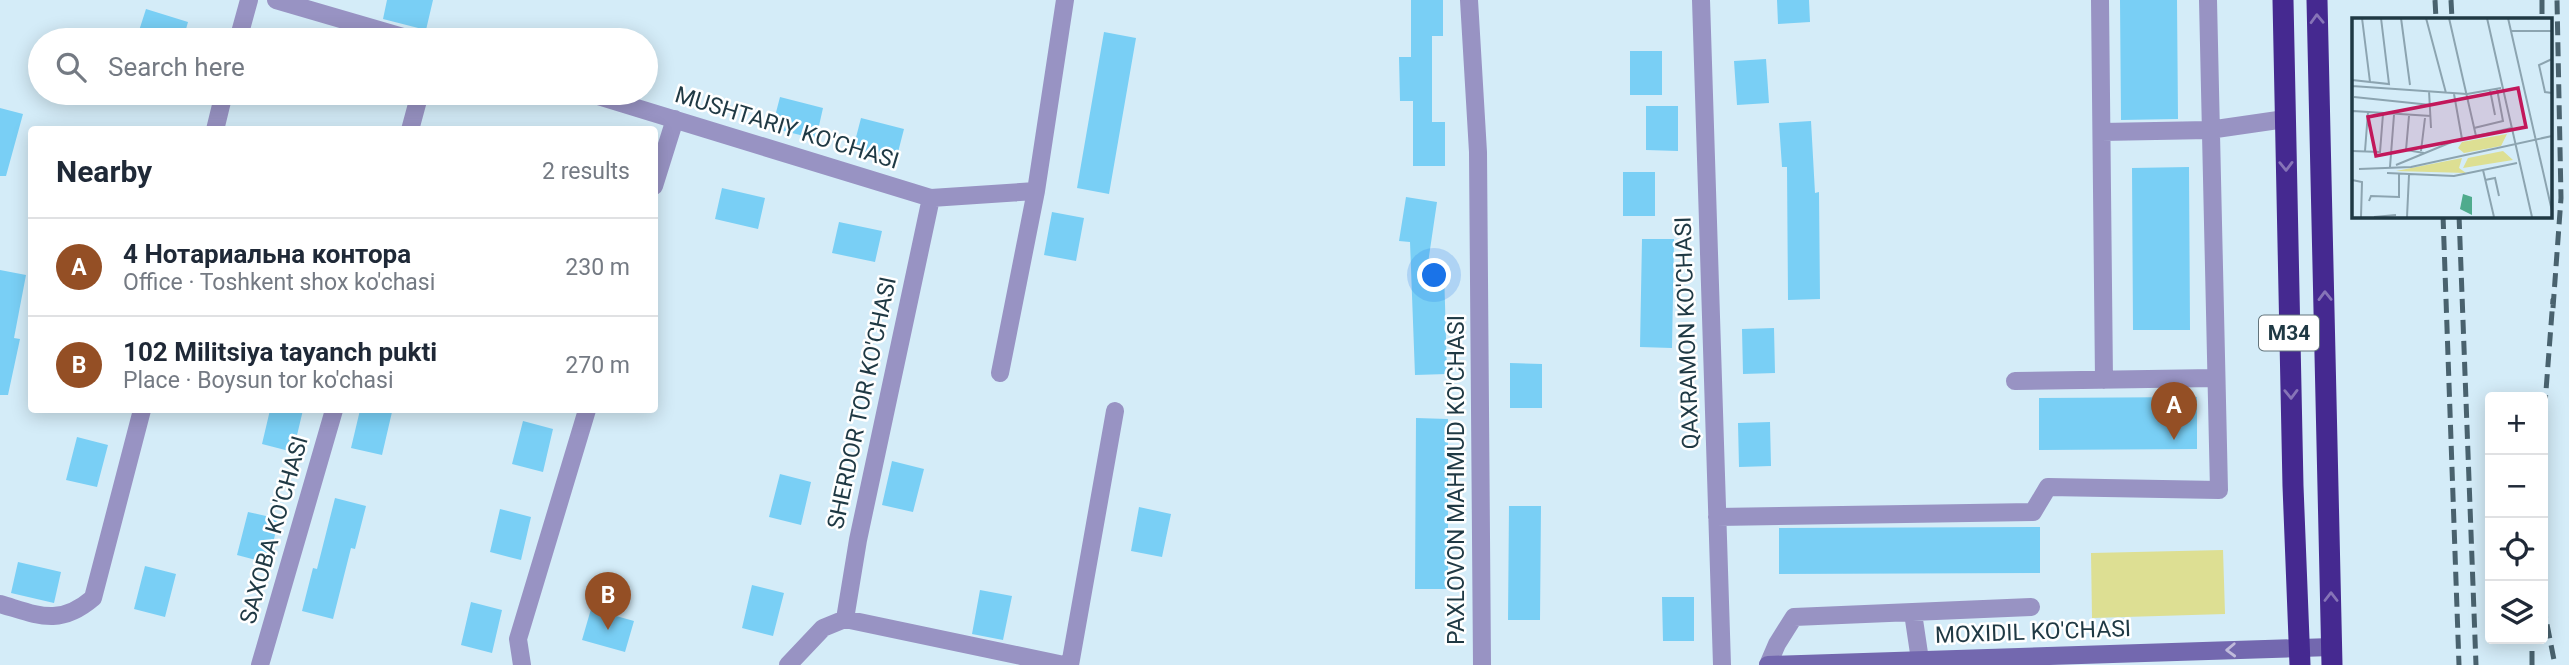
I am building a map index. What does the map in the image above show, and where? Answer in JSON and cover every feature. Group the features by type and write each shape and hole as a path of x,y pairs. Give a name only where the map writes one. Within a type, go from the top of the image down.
{"highway":[{"name":"M34","path":"2283,0 2300,656"},
{"name":"M34","path":"2317,0 2332,656"},
{"path":"2285,63 2293,55 2303,51 2319,63"}],"main road":[{"name":"MOXIDIL KO'CHASI","path":"1768,665 1920,660 2332,656"}],"street":[{"path":"241,28 249,0"},
{"path":"276,0 372,28"},
{"path":"1000,373 1036,191 1065,0"},
{"name":"PAXLOVON MAHMUD KO'CHASI","path":"1469,0 1478,152 1482,665"},
{"name":"QAXRAMON KO'CHASI","path":"1701,0 1722,665"},
{"path":"2100,0 2104,380"},
{"path":"1717,517 2033,512 2048,487 2219,490 2208,0"},
{"path":"216,126 221,105"},
{"path":"411,126 417,105"},
{"name":"MUSHTARIY KO'CHASI","path":"628,105 931,198"},
{"path":"658,174 675,119"},
{"path":"2102,132 2209,130 2285,119"},
{"path":"931,198 1036,191"},
{"name":"SHERDOR TOR KO'CHASI","path":"845,619 858,540 931,198"},
{"path":"2015,381 2215,378"},
{"path":"1070,665 1115,411"},
{"path":"0,604 49,618 77,612 93,598 141,413"},
{"name":"SAXOBA KO'CHASI","path":"260,665 333,413"},
{"path":"522,665 518,639 586,413"},
{"path":"1768,665 1777,643 1794,617 2031,607"},
{"path":"1913,613 1920,660"},
{"path":"788,665 822,628 845,619 1064,665"}],"green space":[{"path":"2223,550 2225,614 2092,618 2091,553"}],"building":[{"path":"387,0 433,0 426,28 383,19"},
{"path":"1411,0 1443,0 1443,36 1432,36 1432,122 1445,122 1445,166 1413,166 1413,101 1400,101 1399,57 1411,57"},
{"path":"1777,0 1809,0 1810,22 1778,24"},
{"path":"2120,0 2177,0 2178,119 2121,120"},
{"path":"146,9 188,22 186,28 140,28"},
{"path":"1104,32 1136,38 1109,194 1077,188"},
{"path":"1630,51 1662,51 1662,95 1630,95"},
{"path":"1766,59 1769,103 1737,105 1734,61"},
{"path":"780,97 823,108 816,139 772,128"},
{"path":"1646,106 1678,106 1678,151 1646,150"},
{"path":"0,108 23,114 6,176 0,176"},
{"path":"861,118 904,129 896,160 853,149"},
{"path":"1811,121 1815,193 1819,192 1820,299 1788,300 1787,167 1782,167 1779,123"},
{"path":"2189,167 2190,330 2133,330 2132,168"},
{"path":"1623,172 1655,172 1655,216 1623,216"},
{"path":"722,188 765,198 758,229 715,219"},
{"path":"1406,197 1437,202 1427,270 1444,269 1447,374 1415,375 1410,242 1399,241"},
{"path":"1052,212 1084,218 1076,261 1044,255"},
{"path":"839,222 882,231 875,262 832,253"},
{"path":"1642,239 1674,239 1672,348 1640,347"},
{"path":"0,270 26,275 14,338 20,339 8,395 0,395"},
{"path":"1774,328 1775,373 1743,374 1742,329"},
{"path":"1510,363 1542,364 1542,408 1510,408"},
{"path":"2197,397 2197,449 2039,450 2039,398"},
{"path":"269,413 302,413 293,452 262,444"},
{"path":"359,413 392,413 382,455 351,448"},
{"path":"1416,418 1448,419 1448,589 1415,589"},
{"path":"523,421 553,429 543,472 512,464"},
{"path":"1770,422 1771,466 1739,467 1738,423"},
{"path":"77,437 108,445 97,487 66,480"},
{"path":"892,461 924,469 913,512 882,505"},
{"path":"780,474 811,482 801,525 769,517"},
{"path":"335,498 366,506 355,549 351,548 333,619 302,611 313,568 317,569"},
{"path":"1509,506 1541,506 1540,620 1508,620"},
{"path":"1139,507 1171,514 1162,557 1131,551"},
{"path":"500,509 531,517 521,560 490,552"},
{"path":"248,512 279,519 268,563 237,555"},
{"path":"2040,527 2040,573 1779,574 1779,528"},
{"path":"18,562 61,572 54,603 11,593"},
{"path":"145,566 176,574 165,617 134,609"},
{"path":"752,585 784,593 773,636 742,628"},
{"path":"980,590 1012,596 1003,640 972,634"},
{"path":"1662,597 1694,597 1694,641 1663,641"},
{"path":"471,602 502,610 492,653 461,645"},
{"path":"591,609 634,621 625,652 582,640"}],"railway":[{"path":"2435,0 2436,18"},
{"path":"2451,0 2452,18"},
{"path":"2542,0 2542,18"},
{"path":"2553,308 2561,198 2557,0"},
{"path":"2443,217 2459,665"},
{"path":"2459,217 2476,665"},
{"path":"2546,392 2553,299"},
{"path":"2548,629 2555,665"},
{"path":"2532,644 2532,665"}],"place":[{"name":"4 Нотариальна контора","path":"2174,440"},
{"name":"102 Militsiya tayanch pukti","path":"608,630"}]}
